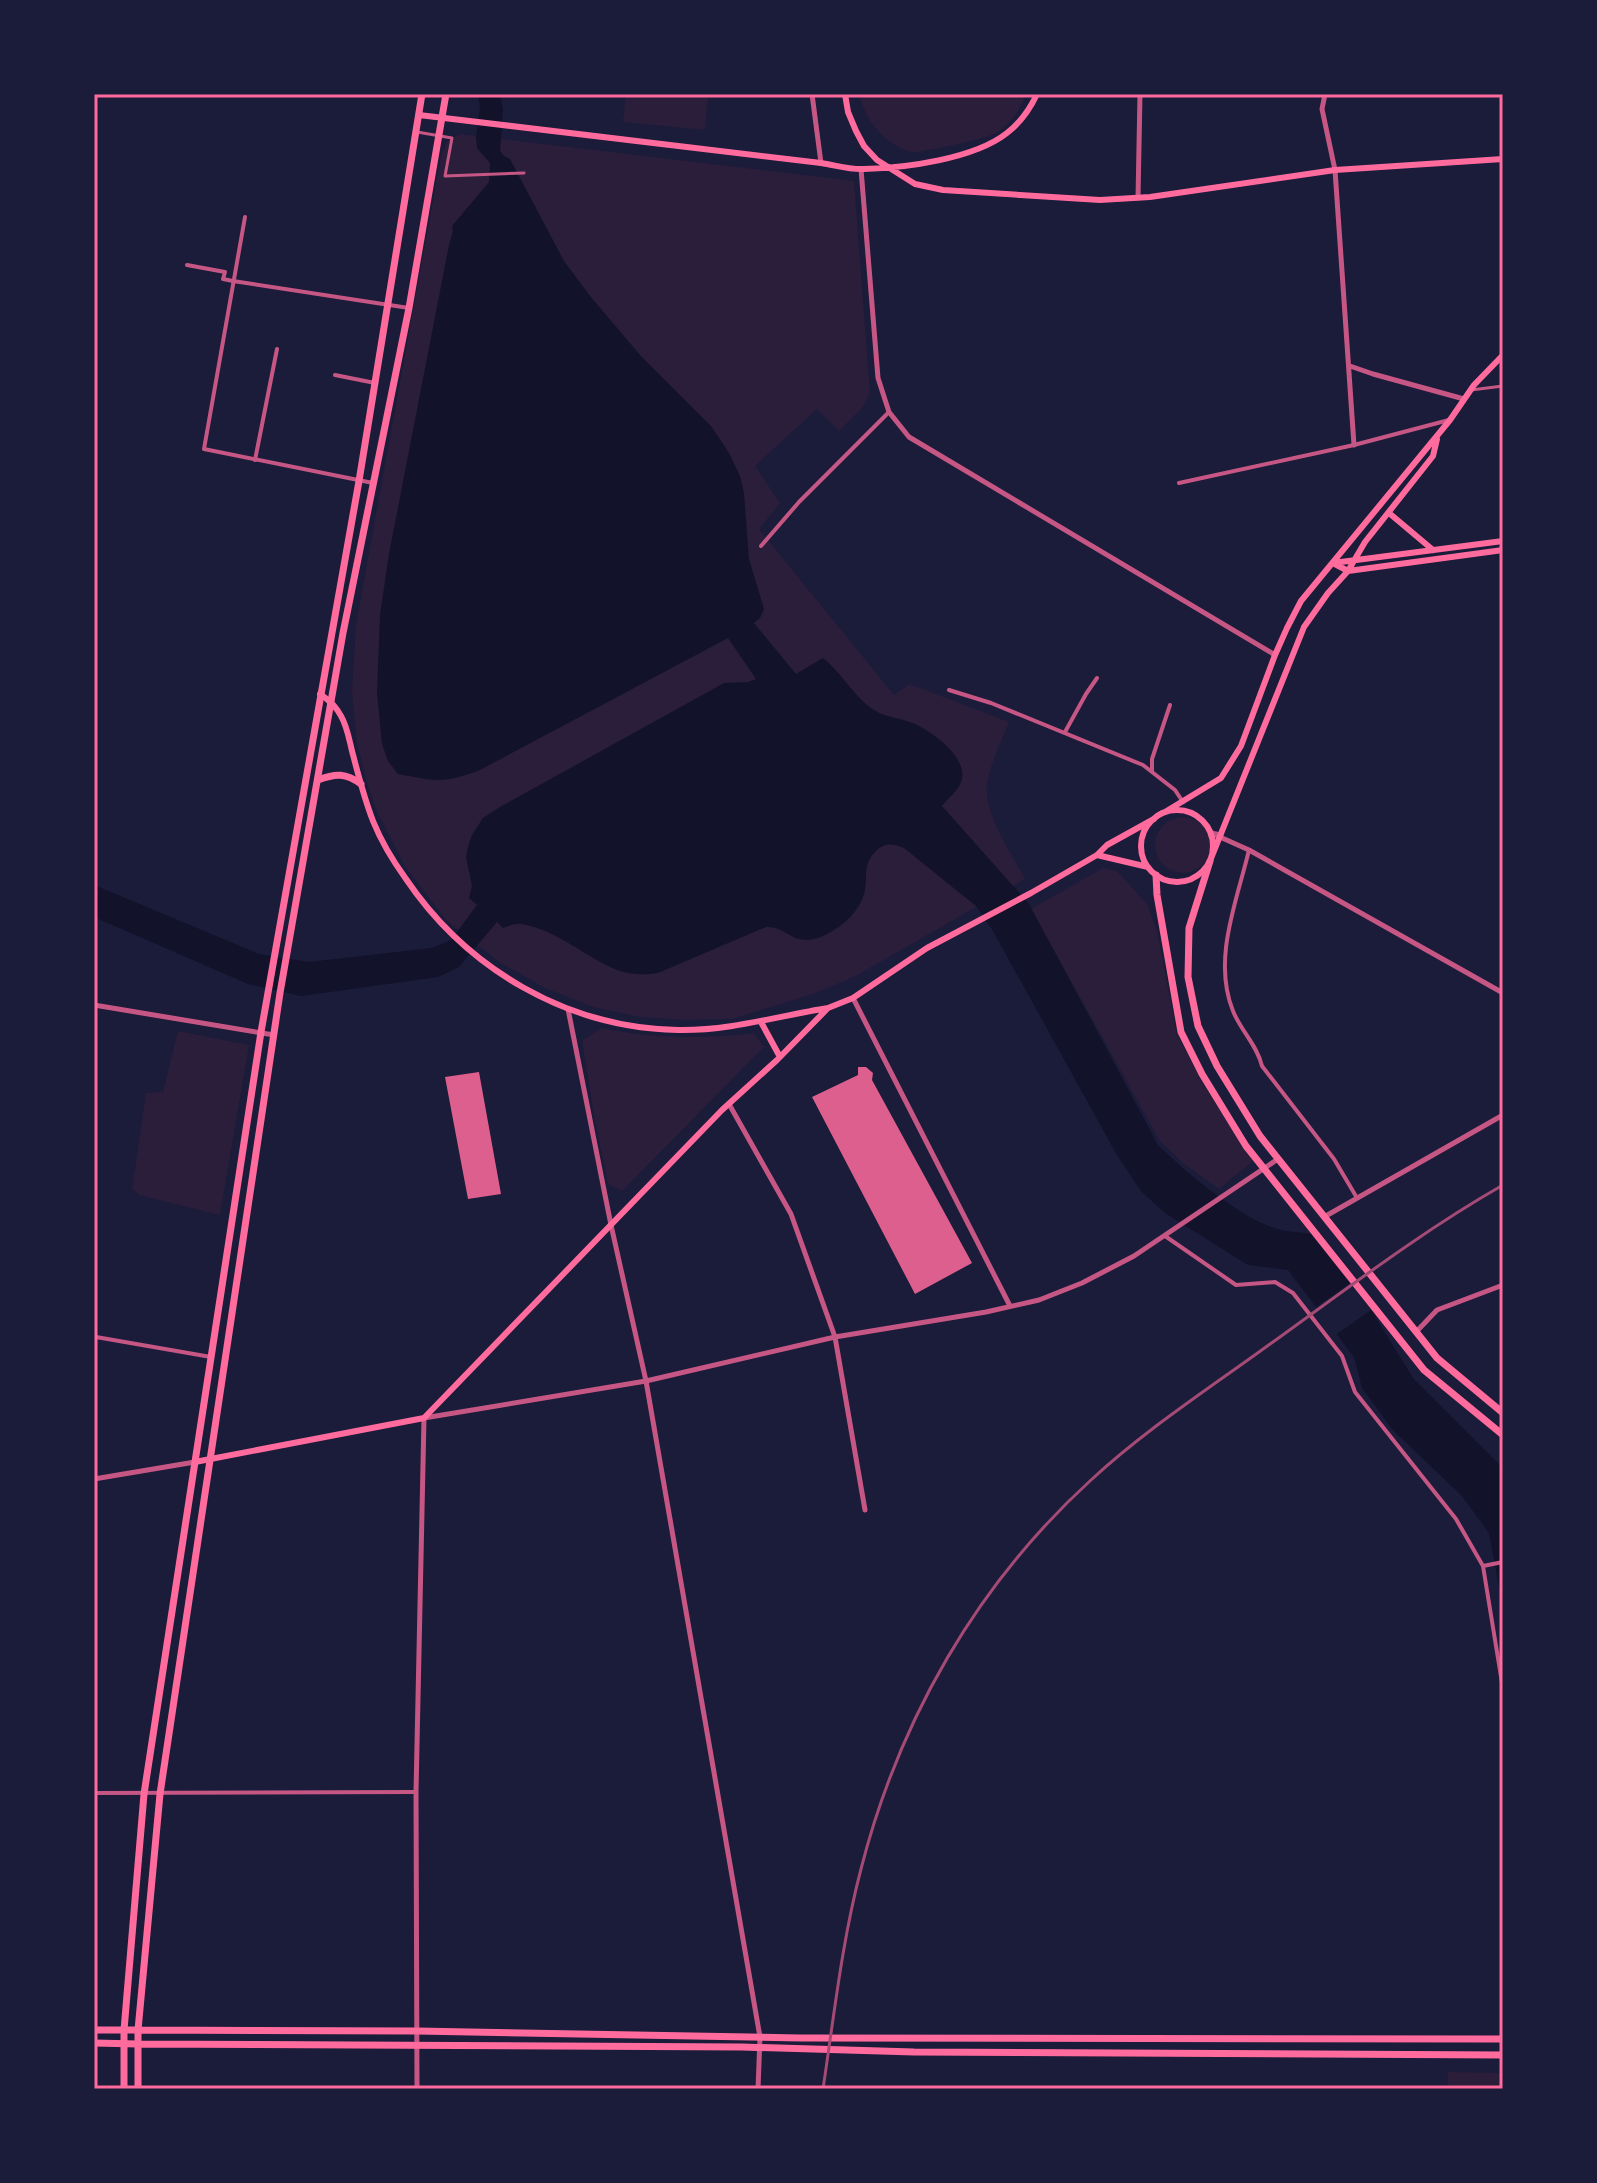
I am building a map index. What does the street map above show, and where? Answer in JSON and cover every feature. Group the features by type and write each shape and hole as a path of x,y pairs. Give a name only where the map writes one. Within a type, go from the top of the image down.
{"main road":[{"path":"124,2089 124,2030 144,1794 261,1032 359,481 422,94"},
{"path":"138,2089 138,2030 160,1794 280,993 343,633 409,308 446,94"},
{"path":"845,94 848,112 864,146 877,160 915,184 943,190 1100,200 1138,198 1335,170 1503,159"},
{"path":"419,115 861,169 924,164 980,148 1019,123 1037,94"},
{"path":"320,694 333,703 344,722 373,822 392,859 415,893 447,930 480,959 532,993 568,1009 619,1023 675,1030 719,1029 828,1008 853,998 927,948 1097,855 1107,845 1221,778 1241,746 1275,655 1301,601 1438,435 1470,390 1503,355"},
{"path":"1438,435 1433,456 1365,542 1348,571 1304,627 1210,861 1189,928 1188,977 1198,1026 1217,1066 1260,1136 1437,1358 1503,1413"},
{"path":"1389,513 1433,550"},
{"path":"1333,563 1503,541"},
{"path":"1333,563 1348,571 1503,550"},
{"path":"318,780 330,775 344,775 361,784"},
{"path":"1154,819 1141,845 1149,868 1169,881 1196,877 1210,861 1213,847 1211,833 1204,821 1193,813 1179,810 1165,812"},
{"path":"1097,855 1149,868"},
{"path":"1156,875 1181,1032 1209,1086 1246,1146 1424,1370 1503,1435"},
{"path":"195,1462 424,1418 729,1104 828,1008"},
{"path":"761,1022 780,1057"},
{"path":"94,2030 417,2031 800,2038 1503,2039"},
{"path":"94,2043 1503,2055"}],"street":[{"path":"812,94 821,163"},
{"path":"1138,198 1140,94"},
{"path":"1325,94 1322,109 1335,170 1354,445"},
{"path":"416,132 452,138 445,176 524,173"},
{"path":"861,169 878,378 889,412 909,437 1275,655"},
{"path":"245,217 204,449 373,483"},
{"path":"187,265 225,272 223,279 233,281 409,308"},
{"path":"255,460 277,349"},
{"path":"1350,366 1464,399"},
{"path":"335,375 375,383"},
{"path":"1470,390 1503,386"},
{"path":"761,546 799,502 889,412"},
{"path":"1179,483 1354,445 1450,420"},
{"path":"1065,732 1097,678"},
{"path":"949,690 991,703 1143,765 1175,790 1183,802"},
{"path":"1152,771 1152,759 1170,705"},
{"path":"1211,833 1249,850 1503,993"},
{"path":"1249,850 1224,951 1226,986 1233,1012 1259,1054 1262,1066 1334,1159 1357,1198"},
{"path":"853,998 1010,1306"},
{"path":"94,1005 274,1035"},
{"path":"568,1009 646,1381 760,2037 758,2089"},
{"path":"729,1104 791,1214 835,1337 865,1510"},
{"path":"1324,1217 1503,1115"},
{"path":"417,2089 416,1792 424,1418 646,1381 835,1337 1039,1300 1082,1283 1134,1256 1278,1159"},
{"path":"1165,1236 1236,1285 1275,1282 1293,1293 1342,1356 1355,1392 1456,1519 1483,1566 1503,1689"},
{"path":"1416,1332 1437,1310 1503,1285"},
{"path":"96,1337 211,1357"},
{"path":"94,1479 195,1462"},
{"path":"1483,1566 1503,1562"},
{"path":"94,1793 416,1792"}],"shaded area":[{"path":"478,94 500,94 503,109 500,151 510,159 564,261 640,355 711,426 729,453 744,493 749,559 764,609 754,623 796,674 823,658 874,710 915,724 948,747 960,764 962,773 960,785 942,806 1029,904 1158,1145 1197,1180 1244,1214 1278,1229 1311,1234 1373,1313 1413,1378 1503,1468 1503,1608 1489,1533 1462,1496 1393,1430 1362,1388 1354,1357 1288,1270 1248,1265 1165,1213 1141,1191 1117,1155 993,931 976,906 904,848 889,845 876,851 868,862 865,891 860,904 845,922 825,935 802,940 779,929 766,927 658,973 648,974 620,971 534,927 519,924 503,928 497,922 459,967 438,977 301,996 248,984 94,917 94,885 259,954 309,962 432,948 451,940 477,905 469,898 472,886 466,857 472,835 483,818 724,683 756,679 728,638 480,770 457,778 430,780 398,774 388,761 382,744 377,693 380,615 452,226 489,182 490,163 477,148"},
{"path":"626,94 708,94 705,130 623,122"},
{"path":"859,94 1026,94 1014,116 996,133 911,152 892,143 877,130"},
{"path":"460,134 854,181 870,393 862,408 839,431 817,409 755,466 780,503 759,529 894,695 910,684 1009,722 991,767 987,786 988,804 996,826 1025,879 854,977 813,994 732,1019 684,1020 640,1017 593,1007 545,988 499,962 447,921 406,868 377,812 357,743 352,693 356,625 441,156 448,140"},
{"path":"1183,817 1203,825 1211,845 1203,865 1183,873 1163,865 1155,845 1163,825"},
{"path":"1103,868 1117,871 1147,904 1157,931 1177,1035 1203,1084 1253,1161 1219,1189 1184,1164 1160,1141 1031,909"},
{"path":"601,1028 678,1037 754,1033 764,1047 622,1191 608,1184 582,1041"},
{"path":"178,1031 249,1045 220,1215 139,1195 132,1189 146,1093 163,1092"},
{"path":"1448,2072 1503,2073 1503,2089 1448,2089"}],"pier":[{"path":"1353,1281 1374,1308 1334,1336 1313,1309"}],"building":[{"path":"858,1067 866,1067 873,1073 872,1080 972,1263 915,1294 812,1097 858,1075"},
{"path":"479,1072 501,1194 468,1199 445,1077"}],"railway":[{"path":"823,2089 849,1923 877,1814 920,1708 978,1609 1050,1520 1111,1462 1152,1429 1409,1244 1503,1185"}]}
